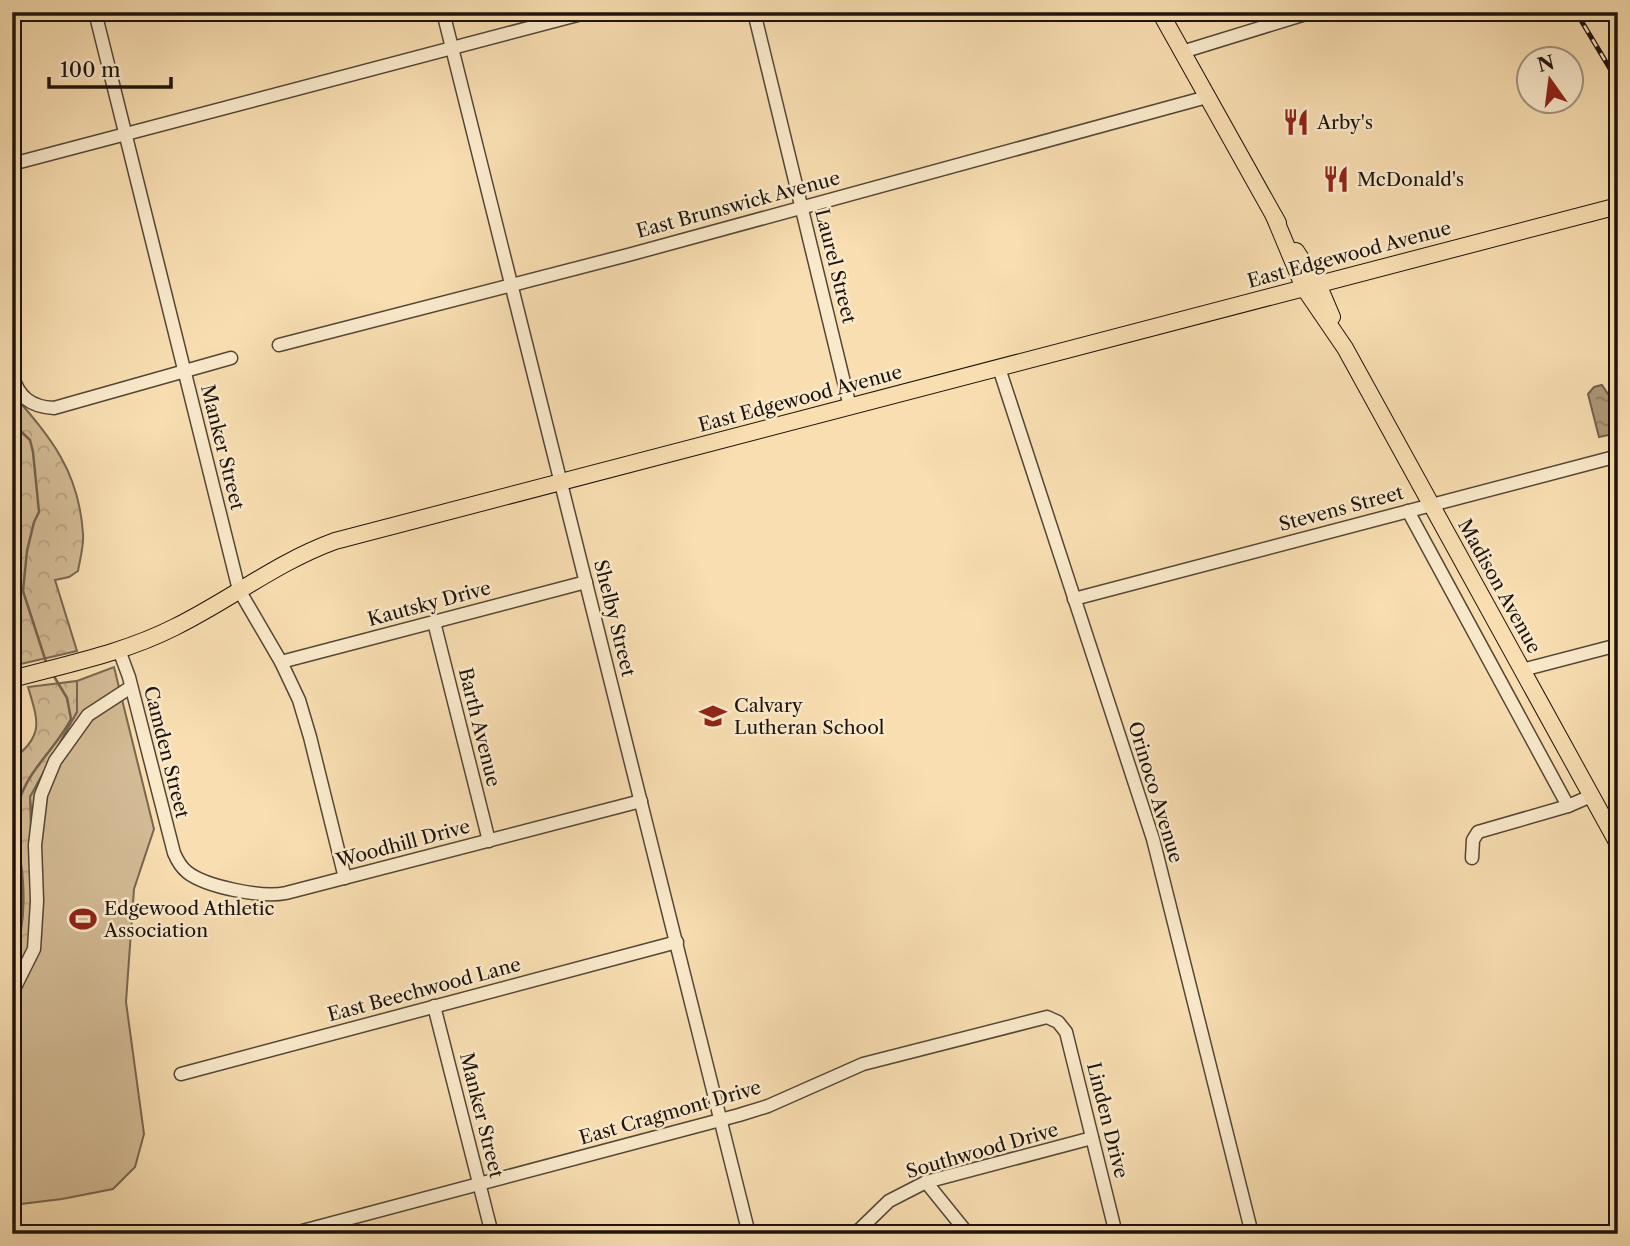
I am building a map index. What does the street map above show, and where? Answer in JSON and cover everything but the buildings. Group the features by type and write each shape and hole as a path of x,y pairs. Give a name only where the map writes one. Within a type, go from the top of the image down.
{"main road":[{"name":"Madison Avenue","path":"1160,12 1618,844"},
{"name":"East Edgewood Avenue","path":"20,677 119,650 176,627 294,558 335,541 1618,206"}],"street":[{"name":"Manker Street","path":"95,12 239,590 293,686 308,730 345,878"},
{"name":"Shelby Street","path":"443,12 749,1234"},
{"path":"12,164 589,12"},
{"name":"Laurel Street","path":"754,12 850,407"},
{"path":"1182,52 1312,12"},
{"name":"East Brunswick Avenue","path":"279,345 1207,97"},
{"path":"12,374 17,390 25,400 54,408 231,358"},
{"name":"Orinoco Avenue","path":"999,368 1153,839 1252,1234"},
{"name":"Stevens Street","path":"1074,598 1618,456"},
{"path":"1408,511 1568,806"},
{"name":"Kautsky Drive","path":"281,662 586,582"},
{"name":"Barth Avenue","path":"434,622 489,841"},
{"path":"1522,670 1618,645"},
{"name":"Camden Street","path":"119,650 170,841 179,863"},
{"path":"12,993 34,949 37,901 35,845 41,795 55,761 88,715 131,687"},
{"path":"1530,735 1554,729"},
{"path":"1472,858 1473,840 1478,832 1568,806 1591,796"},
{"name":"Woodhill Drive","path":"179,863 196,877 262,896 282,894 641,801"},
{"name":"East Beechwood Lane","path":"181,1074 677,942"},
{"name":"Manker Street","path":"434,1006 492,1234"},
{"name":"East Cragmont Drive","path":"291,1234 720,1120 768,1105 856,1066 881,1058 1043,1017 1055,1020"},
{"name":"Linden Drive","path":"1055,1020 1066,1032 1116,1234"},
{"name":"Southwood Drive","path":"855,1234 889,1201 926,1182 1092,1138"},
{"path":"926,1182 968,1234"}],"green space":[{"path":"12,393 61,457 76,492 83,539 78,571 69,577 55,580 77,651 12,666"},
{"name":"Edgewood Athletic Association","path":"114,667 154,829 134,889 126,1002 144,1134 135,1167 113,1189 12,1205 12,989 34,949 35,845 30,797 77,712 77,681"},
{"path":"77,681 77,712 30,797 34,949 12,997 12,760 30,743 36,727 28,687"}],"water":[{"path":"1602,385 1618,409 1618,433 1599,437 1588,394 1594,387"}],"waterway":[{"path":"12,423 30,440 33,452 39,512 27,551 23,591 47,665"},
{"path":"12,963 19,941 23,906 17,828 19,802 35,769 71,719 67,698 52,673"}],"railway":[{"path":"1576,12 1618,82"}],"place":[{"name":"Arby's","path":"1296,122"},
{"name":"McDonald's","path":"1336,179"},
{"name":"Calvary Lutheran School","path":"713,716"},
{"name":"Edgewood Athletic Association","path":"83,919"}]}
